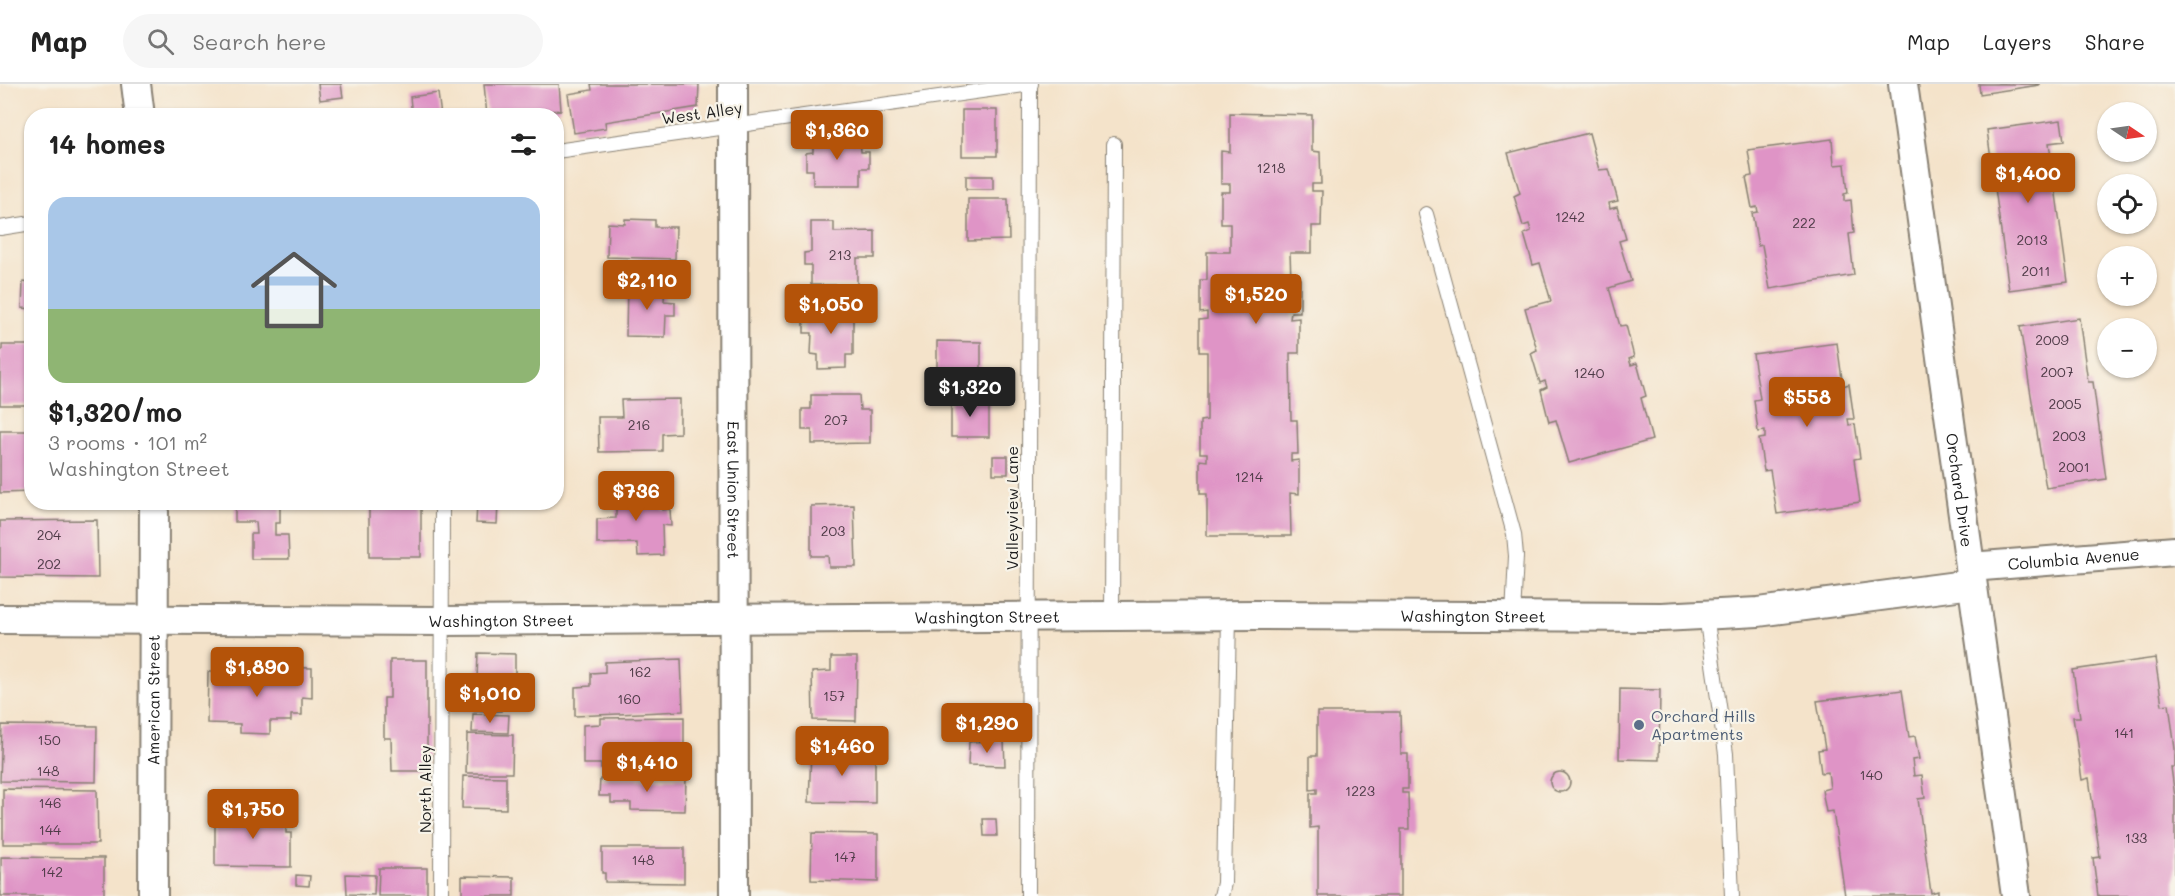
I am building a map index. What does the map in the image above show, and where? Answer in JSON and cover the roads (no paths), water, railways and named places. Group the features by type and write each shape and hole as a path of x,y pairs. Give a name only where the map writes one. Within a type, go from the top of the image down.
{"street":[{"path":"136,84 139,108"},
{"name":"East Union Street","path":"733,84 734,896"},
{"name":"Orchard Drive","path":"1903,84 2016,896"},
{"name":"American Street","path":"153,896 154,510"},
{"name":"Columbia Avenue","path":"1971,576 2175,551"},
{"name":"Washington Street","path":"0,619 442,621 1229,615 1662,617 1758,612 1971,576"}],"lane":[{"name":"West Alley","path":"564,150 1030,84"},
{"name":"Valleyview Lane","path":"1028,896 1030,84"},
{"path":"1112,616 1114,144"},
{"path":"1426,214 1514,534 1516,556 1513,616"},
{"path":"0,228 24,224"},
{"name":"North Alley","path":"441,896 442,510"},
{"path":"1221,896 1224,883 1229,615"},
{"path":"1706,615 1726,754 1732,896"}],"place":[{"name":"Orchard Hills Apartments","path":"1639,725"}]}
